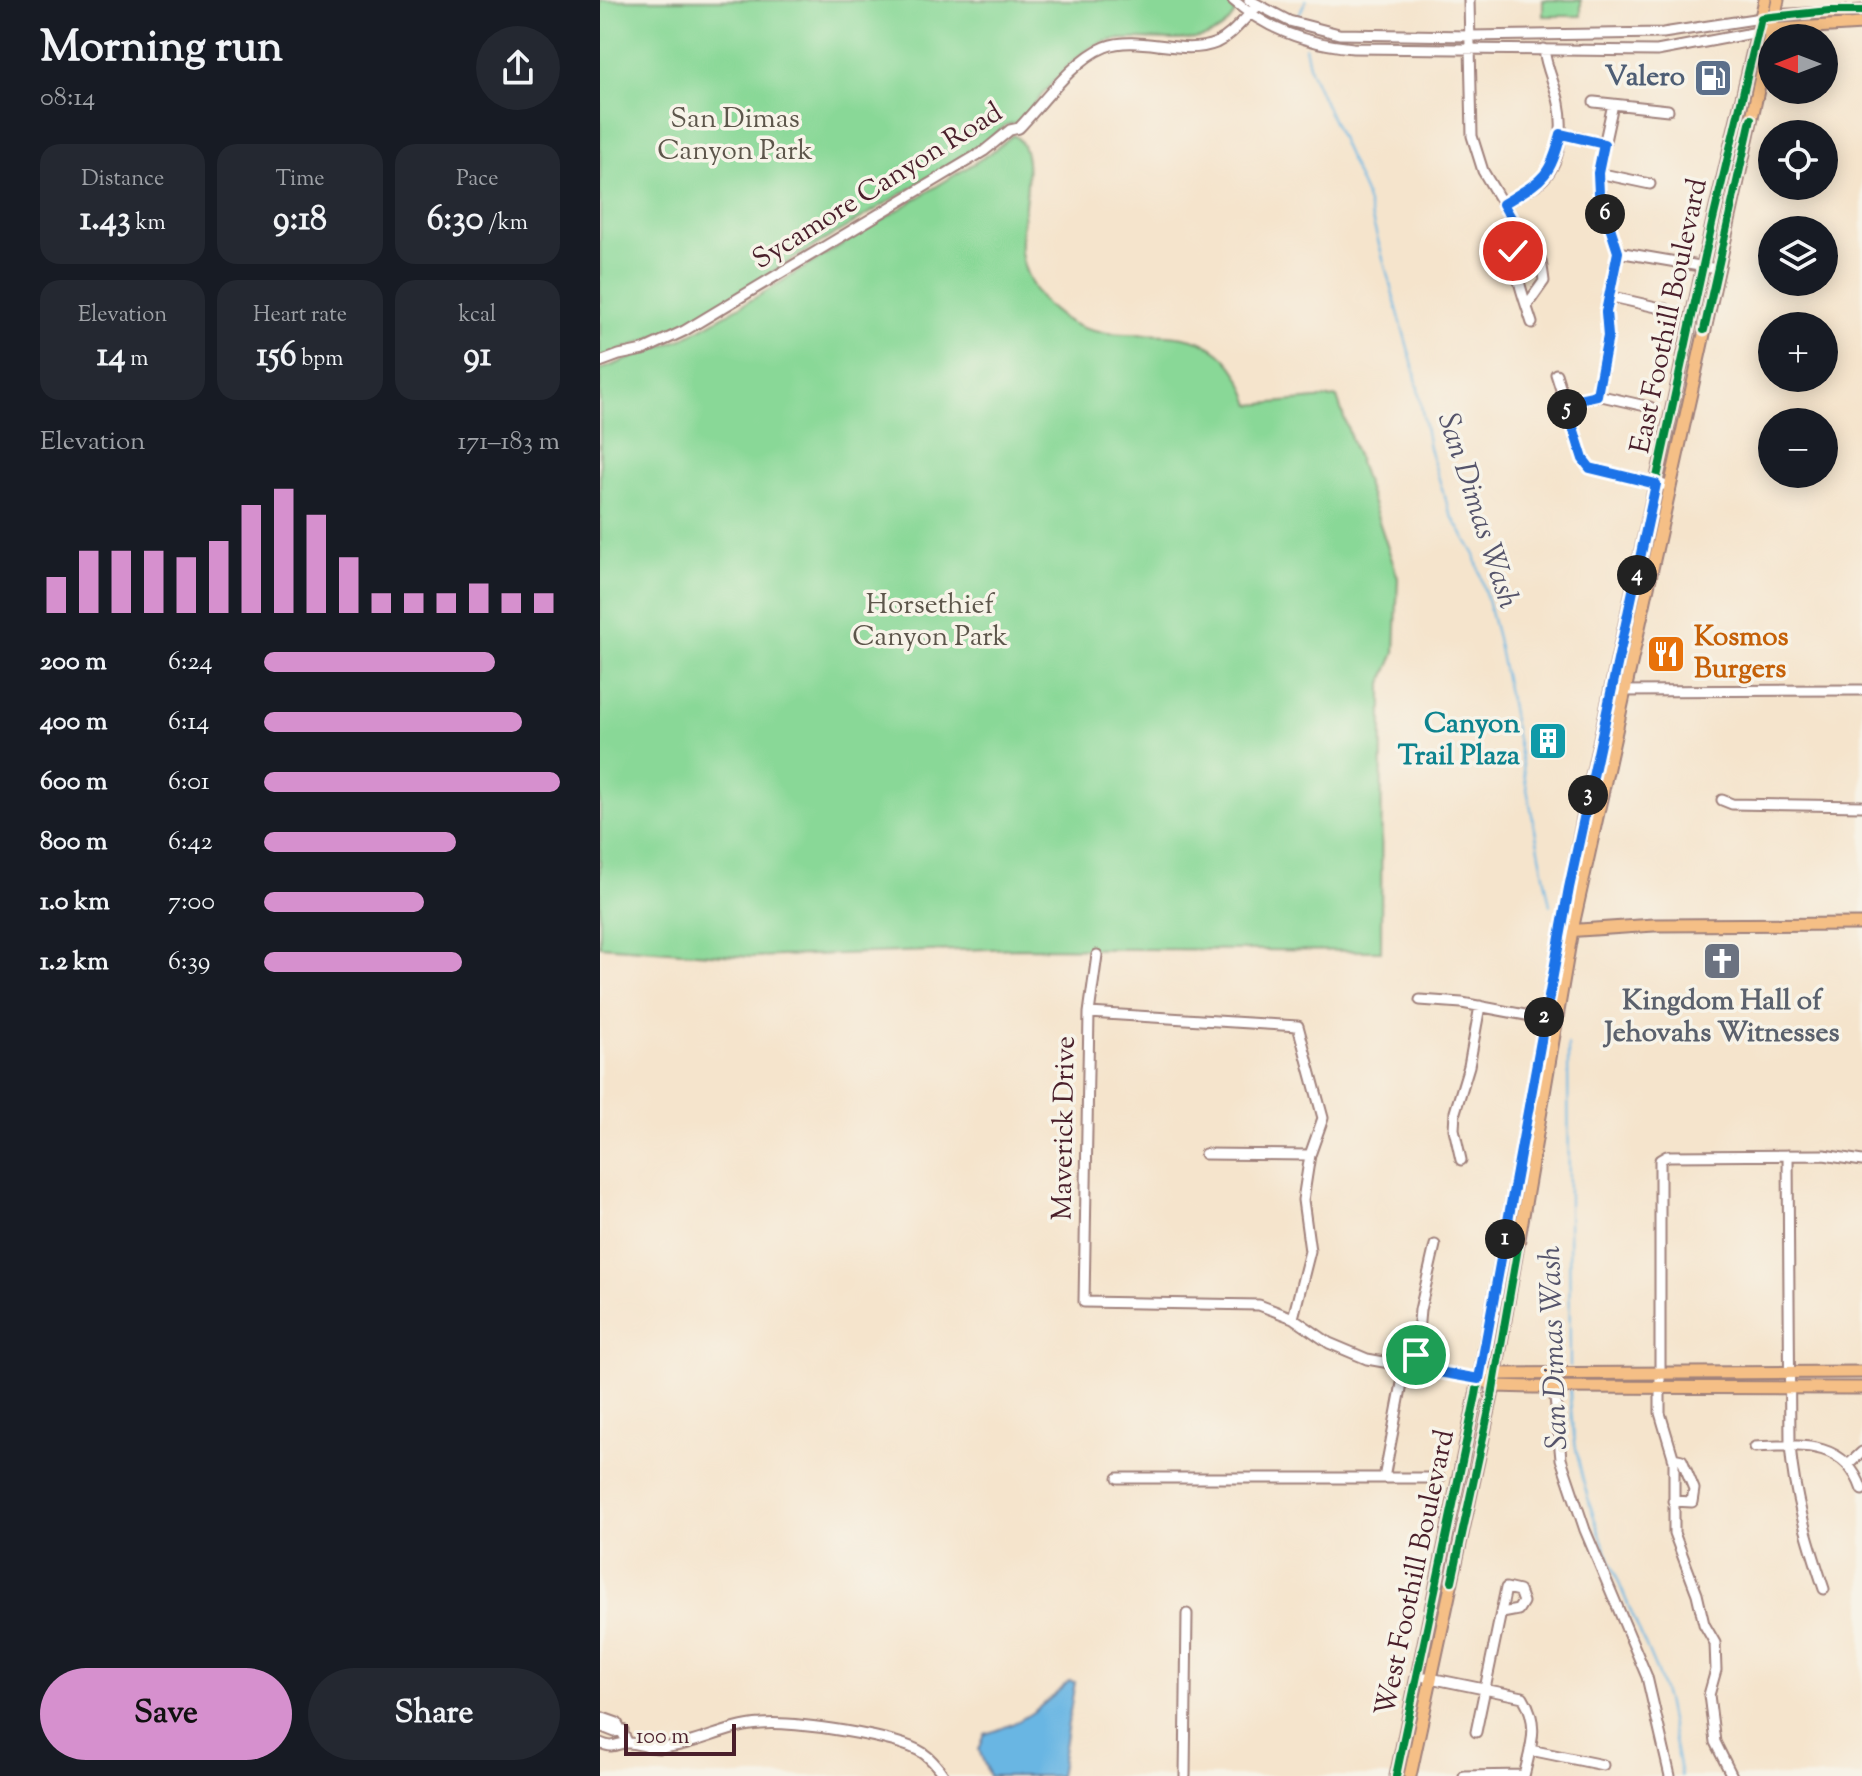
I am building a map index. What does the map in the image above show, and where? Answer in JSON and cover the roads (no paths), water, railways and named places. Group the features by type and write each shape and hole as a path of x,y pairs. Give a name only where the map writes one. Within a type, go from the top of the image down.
{"main road":[{"name":"East Foothill Boulevard","path":"1760,24 1765,0"},
{"name":"East Foothill Boulevard","path":"1773,24 1778,0"},
{"path":"1761,18 1862,11"},
{"path":"1838,25 1862,24"},
{"name":"East Foothill Boulevard","path":"1479,1379 1566,931 1662,485 1703,267 1758,32"},
{"name":"East Foothill Boulevard","path":"1662,485 1717,269 1758,90"},
{"path":"1566,931 1654,925 1862,924"},
{"name":"East Foothill Boulevard","path":"1496,1372 1550,1020"},
{"path":"1479,1379 1496,1372 1862,1372"},
{"name":"West Foothill Boulevard","path":"1396,1776 1424,1676 1496,1372"},
{"path":"1479,1379 1494,1386 1862,1388"},
{"name":"West Foothill Boulevard","path":"1410,1776 1424,1676 1479,1379"}],"street":[{"path":"1233,0 1279,32 1329,46 1387,50 1657,51 1758,32"},
{"path":"1469,0 1472,136 1483,171 1518,230 1535,242 1541,256 1544,281 1527,305"},
{"path":"1254,3 1289,21 1339,34 1470,36 1663,33 1761,18"},
{"name":"Sycamore Canyon Road","path":"600,362 643,350 684,331 984,151 1010,130 1019,128 1092,54 1118,44 1190,46 1214,43 1234,30 1249,14 1254,3"},
{"path":"1503,204 1542,180 1552,166 1561,134 1560,104 1546,67 1544,49"},
{"path":"1594,102 1668,110"},
{"path":"1597,395 1608,336 1608,296 1618,252 1599,193 1598,173 1613,104"},
{"path":"1561,134 1604,144"},
{"path":"1598,173 1650,184"},
{"path":"1518,230 1513,251 1514,267 1532,323"},
{"path":"1618,252 1717,269"},
{"path":"1608,296 1665,309"},
{"path":"1556,374 1583,459 1590,468 1662,485"},
{"path":"1565,402 1597,395 1650,407"},
{"path":"1618,690 1862,690"},
{"path":"1722,800 1732,804 1862,806"},
{"name":"Maverick Drive","path":"1097,955 1089,1013 1084,1302 1259,1305 1293,1318"},
{"path":"1420,1000 1480,1006 1550,1020"},
{"path":"1461,1160 1454,1129 1455,1112 1469,1066 1480,1006"},
{"path":"1089,1013 1298,1026 1323,1118 1310,1155 1303,1200 1310,1251 1293,1318 1329,1343 1367,1359 1479,1379"},
{"path":"1205,1154 1310,1155"},
{"path":"1788,1155 1787,1387 1793,1485 1805,1534 1824,1589"},
{"path":"1732,1776 1715,1742 1709,1695 1716,1670 1715,1643 1704,1624 1697,1594 1674,1533 1673,1458 1660,1413 1660,1160 1667,1156 1824,1155 1862,1161"},
{"path":"1384,1478 1403,1378 1416,1355 1420,1310 1435,1245"},
{"path":"1564,1386 1561,1459 1585,1530 1647,1677 1670,1776"},
{"path":"1755,1447 1790,1445 1830,1451 1848,1465 1862,1490"},
{"path":"1848,1465 1862,1452"},
{"path":"1673,1458 1682,1460 1694,1489 1692,1502 1673,1501"},
{"path":"1118,1478 1440,1478"},
{"path":"1476,1732 1502,1613"},
{"path":"1185,1776 1187,1614"},
{"path":"1424,1676 1523,1697 1533,1713 1524,1776 1464,1776"},
{"path":"600,1717 617,1723 628,1743"},
{"path":"600,1743 612,1747 628,1743 659,1748 762,1724 798,1726 885,1738 923,1753 944,1776"},
{"path":"600,1726 615,1732 623,1730"},
{"path":"1530,1750 1603,1765"}],"water":[{"path":"1069,1681 1075,1682 1059,1776 989,1776 979,1750 985,1734 1031,1714"}],"waterway":[{"name":"San Dimas Wash","path":"1299,15 1306,0"},
{"name":"San Dimas Wash","path":"1305,47 1310,70 1365,194 1415,373 1429,448 1450,513 1475,555 1497,638 1550,905"},
{"name":"San Dimas Wash","path":"1568,1045 1570,1367"},
{"name":"San Dimas Wash","path":"1570,1390 1579,1464 1589,1500 1600,1536 1658,1675 1681,1776"}],"place":[{"name":"Valero","path":"1713,78"},
{"name":"Kosmos Burgers","path":"1666,654"},
{"name":"Canyon Trail Plaza","path":"1548,741"},
{"name":"Kingdom Hall of Jehovahs Witnesses","path":"1722,961"}],"park label":[{"name":"San Dimas Canyon Park","path":"735,136"},
{"name":"Horsethief Canyon Park","path":"930,622"}]}
